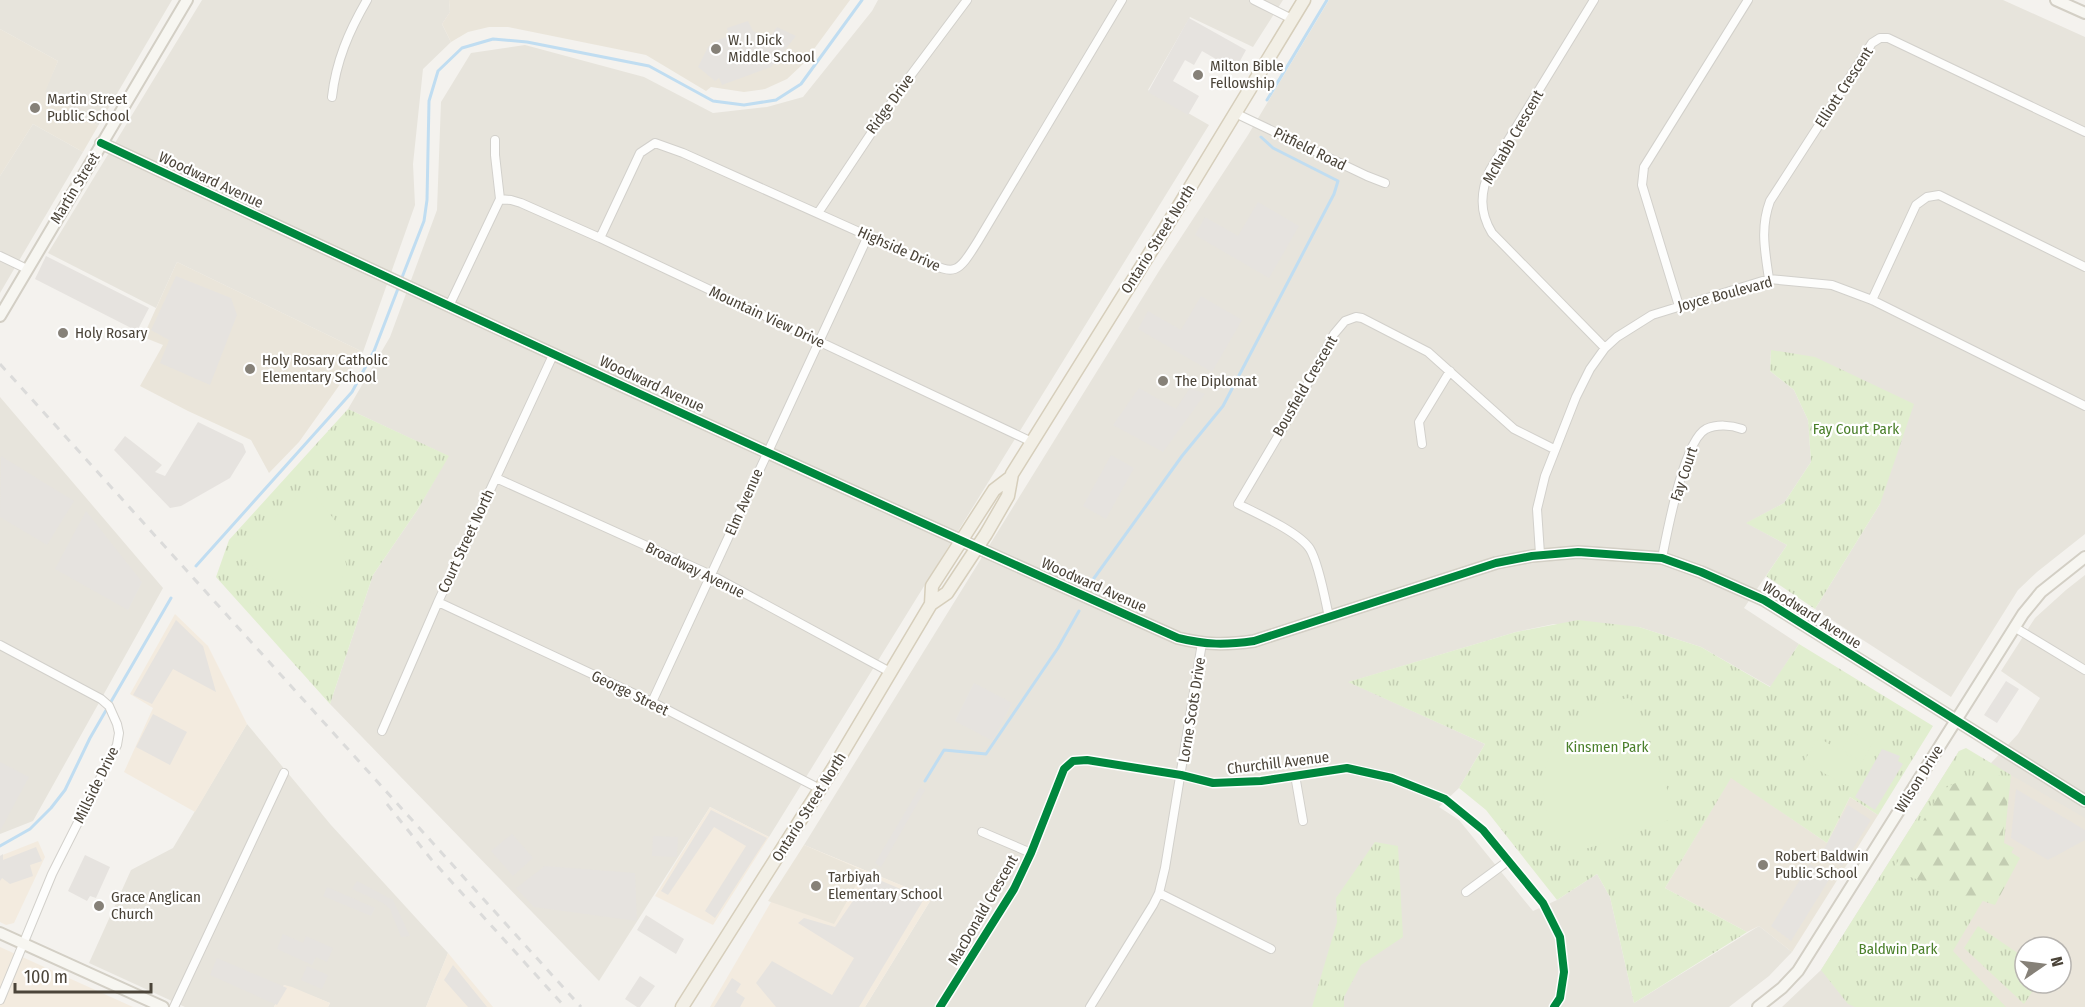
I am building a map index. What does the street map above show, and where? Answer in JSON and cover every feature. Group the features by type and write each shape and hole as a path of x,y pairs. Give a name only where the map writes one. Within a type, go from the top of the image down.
{"main road":[{"name":"Ontario Street North","path":"931,604 932,586 994,490 1011,477 1304,0"},
{"name":"Ontario Street North","path":"682,1007 820,789 931,604 947,593 978,547 1008,496 1011,477"}],"street":[{"name":"Martin Street","path":"0,316 187,0"},
{"path":"332,97 335,74 349,31 367,0"},
{"name":"Ridge Drive","path":"818,213 890,105 967,0"},
{"name":"Highside Drive","path":"600,238 640,153 655,143 683,153 945,270 959,269 978,242 1122,0"},
{"path":"1254,0 1292,19"},
{"name":"McNabb Crescent","path":"1594,0 1490,170 1485,183 1482,206 1492,233 1605,348"},
{"path":"1679,306 1642,185 1644,167 1748,0"},
{"path":"2056,0 2085,13"},
{"name":"Elliott Crescent","path":"1769,279 1762,233 1764,215 1770,201 1872,43 1880,38 1888,38 2085,132"},
{"name":"Pitfield Road","path":"1235,113 1385,183"},
{"path":"448,306 500,200 495,140"},
{"name":"Woodward Avenue","path":"101,143 394,282 1178,638 1202,644 1227,645 1254,641 1497,563 1540,554 1578,552 1662,558 1701,572 1764,600 2085,801"},
{"path":"1872,300 1916,205 1927,197 1939,195 2085,267"},
{"name":"Mountain View Drive","path":"500,200 521,203 600,238 1032,442"},
{"name":"Elm Avenue","path":"652,702 868,236"},
{"path":"0,256 27,269"},
{"name":"Joyce Boulevard","path":"1540,554 1537,509 1554,448 1590,369 1605,348 1617,337 1653,315 1769,279 1832,285 1872,300 2085,406"},
{"name":"Bousfield Crescent","path":"1329,617 1309,548 1298,537 1264,516 1238,504 1297,404 1334,334 1345,321 1356,317 1371,322 1428,352 1514,429 1554,448"},
{"name":"Court Street North","path":"382,731 438,602 554,353"},
{"path":"1422,444 1419,422 1450,371"},
{"name":"Fay Court","path":"1662,558 1677,492 1695,440 1706,430 1719,426 1742,429"},
{"name":"Broadway Avenue","path":"496,478 711,575 890,672"},
{"name":"Wilson Drive","path":"1762,1006 1798,971 2014,627 2041,592 2085,557"},
{"name":"George Street","path":"438,602 652,702 820,789"},
{"path":"2014,627 2085,670"},
{"name":"Lorne Scots Drive","path":"1095,1006 1159,893 1202,644"},
{"name":"Millside Drive","path":"0,645 105,702 113,714 119,733 117,745 52,874 0,1000"},
{"name":"MacDonald Crescent","path":"940,1007 1014,889 1031,853 1064,769 1073,761 1088,760 1181,774"},
{"name":"Churchill Avenue","path":"1181,774 1213,783 1261,781 1347,768 1392,778 1445,799 1483,830 1543,903 1560,937 1564,972 1560,998 1554,1007"},
{"path":"174,1007 284,773"},
{"path":"1295,775 1303,821"},
{"path":"982,832 1031,853"},
{"path":"1466,892 1508,861"},
{"path":"1159,893 1270,949"},
{"path":"0,933 163,1007"}],"shaded area":[{"path":"0,0 172,0 98,126 44,92 58,61 0,29"},
{"path":"202,0 449,0 450,12 442,24 451,42 423,69 413,164 415,205 363,352 177,262 156,308 48,253"},
{"name":"W. I. Dick Middle School","path":"449,0 850,0 803,64 787,79 765,89 744,92 711,87 706,91 646,55 508,27 489,27 468,32 451,42 442,24 450,12"},
{"path":"878,0 1283,0 1253,47 1190,17 1148,90 1209,125 769,837 710,807 599,981 330,704 373,575 418,509 448,456 348,409 390,337 437,210 441,102 471,53 525,45 644,77 713,113 767,107 803,97 872,11"},
{"path":"1329,0 2003,0 2085,37 2085,534 2018,590 1951,697 1815,609 1880,504 1771,350 1770,371 1794,390 1808,420 1811,462 1784,503 1747,523 1787,545 1744,608 1799,644 1771,687 1701,647 1639,627 1554,624 1516,632 1349,682 1485,744 1459,788 1439,807 1459,820 1533,911 1557,900 1597,874 1610,897 1634,1003 1759,926 1792,952 1769,976 1729,1007 865,1007 932,898 804,845 1159,271 1248,135"},
{"path":"1189,18 1246,50 1235,70 1202,51 1194,65 1185,60 1173,81 1199,96 1188,115 1148,92"},
{"path":"748,21 753,31 768,39 777,27 796,36 771,67 722,85 719,78 715,81 698,67 708,47 729,36 727,28"},
{"name":"Martin Street Public School","path":"0,29 58,61 45,92 98,126 83,152 33,124 0,176"},
{"path":"33,124 83,152 0,293 0,176"},
{"path":"1258,202 1299,226 1269,278 1195,235 1205,217 1238,236"},
{"path":"46,256 149,308 137,331 35,279"},
{"name":"Holy Rosary Catholic Elementary School","path":"177,262 363,352 299,442 269,473 251,440 140,386 163,345 143,337"},
{"path":"176,276 231,298 237,315 210,385 160,363 169,340 151,330"},
{"path":"1201,296 1242,320 1212,372 1138,329 1148,311 1181,330"},
{"path":"1139,388 1176,409 1190,388 1205,394 1163,452 1113,425"},
{"path":"0,397 163,588 33,821 0,834"},
{"path":"198,422 243,444 246,452 230,478 181,506 170,508 114,450 125,436 162,465 155,472 165,476"},
{"path":"1111,455 1134,468 1106,519 1083,506"},
{"path":"1,456 74,501 47,545 0,517"},
{"path":"86,511 142,582 128,610 55,569"},
{"path":"2085,575 2085,1007 1782,1007 1821,970 1959,751 1991,763 2018,734 2040,698 2001,671 2035,618"},
{"path":"175,614 208,646 247,724 195,812 124,772 153,708 130,694"},
{"path":"176,620 203,646 216,692 173,669 152,704 133,695"},
{"path":"2006,681 2019,689 1997,723 1984,715"},
{"path":"974,683 1012,703 993,741 955,721"},
{"path":"153,714 187,732 170,765 136,747"},
{"path":"247,724 331,825 448,953 426,1007 328,1007 330,1003 284,985 274,1007 185,1007 89,963 131,870 173,848"},
{"path":"1882,749 1900,756 1898,761 1903,764 1875,810 1855,797"},
{"path":"0,762 29,777 0,831"},
{"path":"2011,775 2085,818 2085,1007 2006,1007 1952,951 2014,848 2004,843"},
{"name":"Robert Baldwin Public School","path":"1731,777 1827,843 1850,797 1878,815 1792,952 1759,926 1747,932 1665,888"},
{"path":"920,787 925,790 881,867 875,863"},
{"path":"2016,789 2085,830 2085,840 2048,860 2011,838"},
{"path":"1848,805 1871,820 1842,866 1822,853"},
{"path":"710,807 769,837 713,925 655,896"},
{"path":"711,810 767,838 715,918 705,911 746,846 714,827 668,895 661,891"},
{"path":"512,834 533,858 513,876 491,851"},
{"path":"653,836 678,837 677,857 652,856"},
{"path":"38,841 45,857 14,923 6,925 0,922 0,856"},
{"path":"804,845 932,898 865,1007 710,1007"},
{"name":"Tarbiyah Elementary School","path":"804,845 864,871 834,924 768,901"},
{"path":"36,847 42,861 30,865 33,876 10,884 2,878 0,881 0,856 3,854 3,860"},
{"path":"85,855 110,867 96,898 90,896 87,901 68,891"},
{"path":"1810,864 1830,878 1791,941 1771,926"},
{"path":"545,866 635,873 637,921 534,907 516,888"},
{"path":"870,876 924,899 859,1007 776,1007 756,983 772,961 832,995 854,958 798,923 804,918 835,927"},
{"path":"357,881 393,900 410,936 401,937 390,909 383,903 352,889"},
{"path":"327,887 375,908 371,916 323,896"},
{"path":"646,915 684,939 676,954 637,930"},
{"path":"283,934 303,943 306,936 333,948 327,962 316,957 312,965 277,949"},
{"path":"0,947 133,1007 0,1007"},
{"path":"448,953 493,1007 426,1007"},
{"path":"217,958 287,988 277,1005 210,975"},
{"path":"453,965 487,1007 468,1007 444,980"},
{"path":"307,966 328,975 322,989 301,980"},
{"path":"640,976 655,986 640,1007 637,1007 625,999"},
{"path":"732,978 741,984 736,992 745,998 740,1007 714,1007"},
{"path":"284,985 330,1003 328,1007 274,1007"}],"green space":[{"name":"Fay Court Park","path":"1771,350 1815,357 1914,404 1880,504 1815,609 1766,576 1787,545 1746,523 1784,503 1811,462 1808,420 1794,390 1770,371"},
{"path":"348,409 449,456 418,509 373,575 330,704 216,577 229,540"},
{"path":"308,487 337,523 347,569 325,611 243,560 243,546"},
{"name":"Kinsmen Park","path":"1578,620 1639,627 1701,647 1770,687 1799,644 1933,726 1878,815 1850,797 1827,843 1731,778 1665,888 1747,932 1634,1003 1610,897 1597,874 1557,900 1486,810 1459,788 1485,744 1348,682 1516,632"},
{"path":"1630,698 1676,811 1672,819 1571,854 1554,831 1545,806 1544,781 1549,756 1561,735 1579,717 1602,704"},
{"path":"1853,732 1872,744 1862,762 1842,750"},
{"path":"1819,738 1861,763 1847,787 1804,761"},
{"name":"Baldwin Park","path":"1966,748 2011,775 2004,843 2014,848 1953,951 2006,1007 1855,1007 1848,1004 1821,970 1959,751"},
{"path":"1997,774 2010,783 2001,846 2020,858 1995,905 1892,871 1942,790 1961,780"},
{"path":"1375,842 1398,846 1403,937 1361,965 1344,997 1344,1007 1312,1007 1337,922 1336,898"},
{"path":"1978,926 2013,950 2013,994 1964,948"},
{"path":"2014,995 2030,995 2024,1004"}],"waterway":[{"path":"401,280 424,221 427,200 429,101 438,71 462,48 493,39 527,42 649,66 713,101 744,105 776,100 801,84 862,0"},
{"path":"1267,100 1327,0"},
{"path":"1092,581 1182,456 1223,406 1334,194 1338,181 1273,148 1261,137"},
{"path":"196,566 352,392 374,351 399,286"},
{"path":"0,846 30,829 65,790 90,738 171,598"},
{"path":"925,781 944,750 986,754 1058,648 1079,611"}],"railway":[{"path":"0,364 581,1007"},
{"path":"387,804 431,859 565,1007"}],"cycle path":[{"path":"101,143 639,394 1178,638 1216,644 1254,641 1496,563 1532,556 1578,552 1662,558 1701,572 1764,600 2085,801"},
{"path":"940,1007 1014,889 1031,853 1064,769 1073,761 1087,760 1181,775 1213,783 1261,781 1347,768 1392,778 1445,799 1483,830 1543,903 1560,937 1564,972 1560,998 1554,1007"}],"place":[{"name":"W. I. Dick Middle School","path":"716,49"},
{"name":"Milton Bible Fellowship","path":"1198,75"},
{"name":"Martin Street Public School","path":"35,108"},
{"name":"Holy Rosary","path":"63,333"},
{"name":"Holy Rosary Catholic Elementary School","path":"250,369"},
{"name":"The Diplomat","path":"1163,381"},
{"name":"Robert Baldwin Public School","path":"1763,865"},
{"name":"Tarbiyah Elementary School","path":"816,886"},
{"name":"Grace Anglican Church","path":"99,906"}]}
